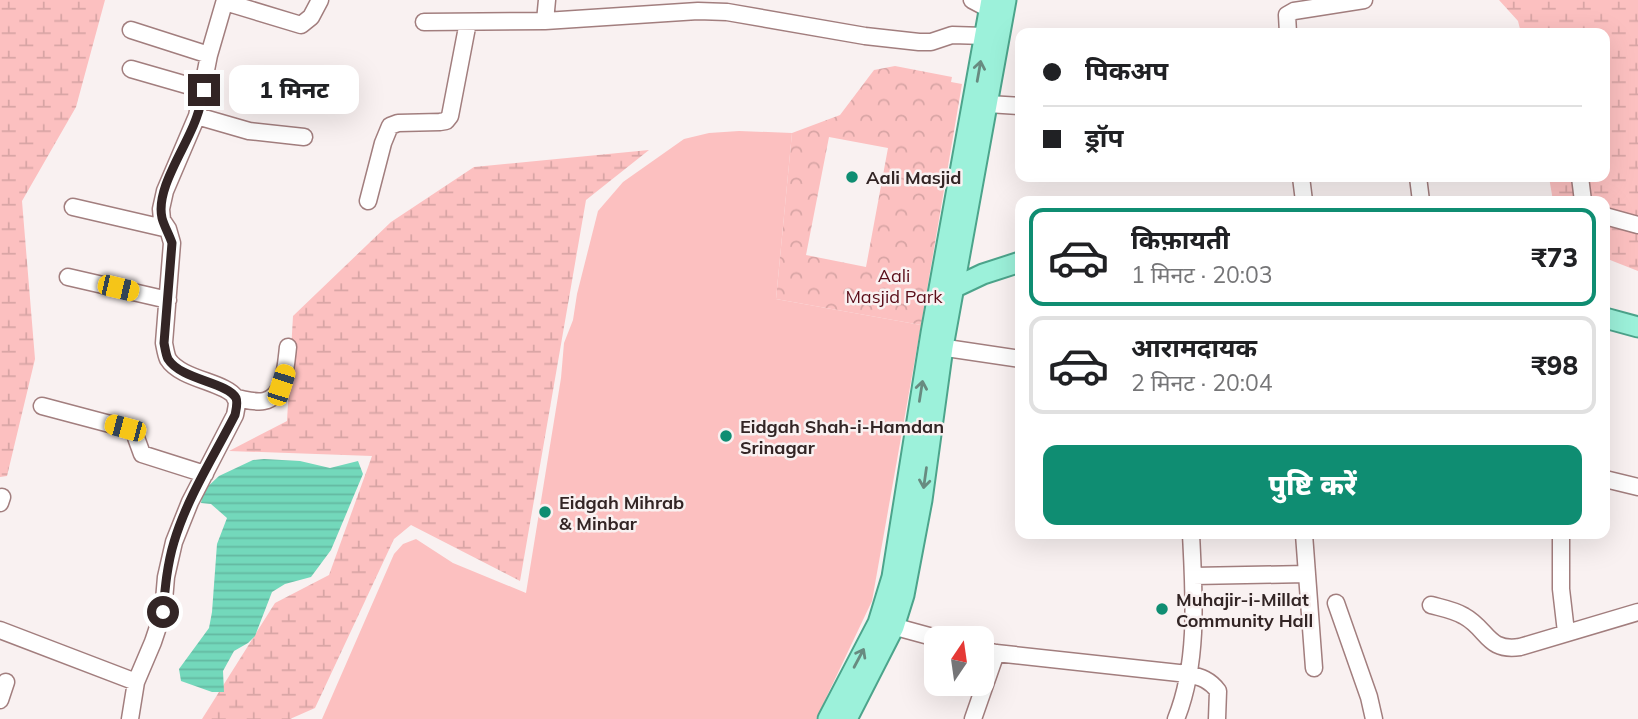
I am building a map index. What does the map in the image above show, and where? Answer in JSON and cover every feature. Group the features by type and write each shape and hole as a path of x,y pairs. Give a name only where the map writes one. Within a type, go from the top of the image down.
{"main road":[{"path":"828,719 902,602 915,538 936,347 966,183 990,2"},
{"path":"966,183 988,104 990,2"},
{"path":"946,292 983,274 1015,264"},
{"path":"1610,308 1638,314"},
{"path":"1610,319 1638,327"},
{"path":"846,719 886,625"}],"street":[{"path":"545,21 547,0"},
{"path":"626,0 626,17"},
{"path":"1288,28 1287,15 1294,11 1364,0"},
{"path":"288,347 285,371 275,395 268,401 260,402 236,398 229,392 180,371 168,358 164,343 172,243 162,220 161,209 164,191 197,116 204,90 208,55 225,1 301,25 320,1"},
{"path":"424,22 545,21 698,11 727,12 865,36 919,42 931,43 952,35 985,36"},
{"path":"368,201 383,143 390,127 398,123 446,121 450,116 468,22"},
{"path":"131,30 208,55"},
{"path":"131,69 204,90"},
{"path":"988,104 1015,106"},
{"path":"197,116 249,131 304,137"},
{"path":"73,207 168,229"},
{"path":"1610,217 1638,225"},
{"path":"68,277 168,300"},
{"path":"936,347 1015,358"},
{"path":"130,719 136,682 163,612 166,577 174,542 235,415 236,398"},
{"path":"41,405 125,428 134,432 142,454 205,474"},
{"path":"1610,480 1638,487"},
{"path":"1177,719 1188,674 1193,576 1191,539"},
{"path":"1304,539 1314,668"},
{"path":"1561,539 1561,589 1566,632"},
{"path":"1193,576 1307,574"},
{"path":"1336,603 1370,697 1374,719"},
{"path":"1432,605 1466,617 1494,644 1505,649 1637,615"},
{"path":"886,625 924,635"},
{"path":"0,630 136,682"},
{"path":"994,652 1188,674 1212,682 1218,691 1217,719"},
{"path":"0,699 6,682"},
{"path":"973,719 978,696"}],"green space":[{"path":"0,0 105,0 76,107 22,201 35,359 7,476 0,477"},
{"path":"1499,0 1638,0 1638,271 1610,260 1610,196 1552,196 1550,182 1610,182 1610,28 1520,28 1518,21"},
{"name":"Aali Masjid Park","path":"895,66 952,77 951,82 962,84 921,325 776,299 792,133 840,115 874,70","holes":["829,137 888,148 866,267 806,255"]},
{"name":"Eidgah Shah-i-Hamdan Srinagar","path":"709,133 792,133 776,299 921,325 872,601 816,719 322,719 394,554 403,544 416,539 453,563 526,593 561,378 564,343 573,320 598,211 623,182 684,139"},
{"path":"649,150 586,200 520,581 411,525 394,539 315,708 290,719 202,719 275,603 329,575 372,456 229,451 287,421 293,316 391,222 474,167"}],"shaded area":[{"path":"253,460 300,461 330,468 358,461 363,474 331,550 311,577 285,584 272,592 255,636 234,651 223,671 224,692 212,692 181,681 179,669 209,628 217,544 227,518 211,504 201,503 203,491 219,476"}],"place":[{"name":"Aali Masjid","path":"852,177"},
{"name":"Eidgah Shah-i-Hamdan Srinagar","path":"726,436"},
{"name":"Eidgah Mihrab & Minbar","path":"545,512"},
{"name":"Muhajir-i-Millat Community Hall","path":"1162,609"}],"route":[{"path":"163,612 166,577 174,542 190,502 235,415 237,406 236,398 229,392 180,371 168,358 164,343 172,243 162,220 161,209 164,191 197,116 204,90"}]}
